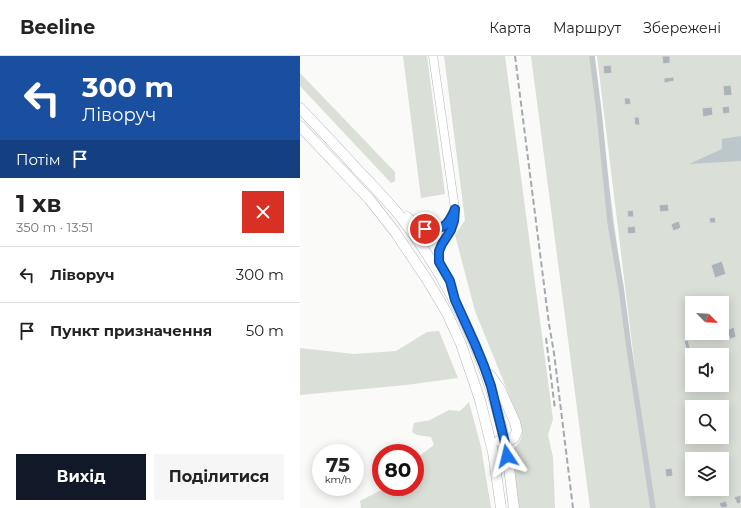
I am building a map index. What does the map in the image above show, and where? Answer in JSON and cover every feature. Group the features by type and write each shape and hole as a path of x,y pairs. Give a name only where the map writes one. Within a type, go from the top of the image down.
{"highway":[{"path":"300,108 372,184 402,220 431,261 455,300 475,344 491,386 505,443 514,508"},
{"path":"300,126 370,200 395,232 426,278 447,313 461,344 480,400 495,437 498,441 505,443 514,438 517,431 515,422 500,389 484,366"},
{"path":"300,137 332,160"},
{"path":"372,184 393,200 407,216 439,262 450,281 455,300"},
{"path":"480,400 493,452 500,508"}],"street":[{"path":"433,56 455,209 454,221 451,230 439,251 439,262"},
{"path":"592,56 610,222 621,287 653,508"},
{"path":"407,216 425,229 439,229 451,218 455,209"}],"shaded area":[{"path":"403,56 427,56 445,194 421,198"},
{"path":"444,56 505,56 553,419 548,435 553,457 555,508 519,508 511,452 518,444 522,435 520,422 475,311 455,235 465,220"},
{"path":"531,56 592,56 652,508 590,508"},
{"path":"597,56 741,56 741,508 652,508"},
{"path":"300,73 395,172 395,181 391,183 300,86"},
{"path":"741,136 741,161 689,164 722,149 722,139"},
{"path":"439,331 458,378 406,385 300,395 300,348 354,354 396,351 427,332"},
{"path":"469,402 481,447 491,508 361,508 360,501 372,495 372,496 424,496 424,452 434,445 431,437 417,435 412,432 414,423 430,420 449,410 460,411"}],"building":[{"path":"662,56 670,56 670,63 663,64"},
{"path":"611,65 612,73 604,74 603,66"},
{"path":"674,77 674,81 664,83 664,78"},
{"path":"731,85 732,95 724,96 723,86"},
{"path":"624,98 630,98 631,104 625,105"},
{"path":"729,106 730,113 723,114 722,107"},
{"path":"712,107 713,115 703,117 702,108"},
{"path":"634,117 639,117 640,125 635,125"},
{"path":"668,204 669,211 660,212 659,205"},
{"path":"633,210 634,217 628,217 627,211"},
{"path":"715,217 716,223 710,223 709,218"},
{"path":"679,221 681,228 673,231 671,224"},
{"path":"635,226 636,233 628,234 627,227"},
{"path":"722,261 726,274 715,278 711,265"},
{"path":"734,327 736,337 730,339 729,329"},
{"path":"688,340 690,348 686,348 684,341"},
{"path":"672,468 673,476 666,477 665,469"},
{"path":"741,495 741,503 737,504 734,497"},
{"path":"726,501 728,507 721,508 719,503"}],"railway":[{"path":"515,56 573,508"},
{"path":"546,338 555,409"}],"route":[{"path":"425,229 439,229 451,218 455,209 454,221 451,230 439,251 439,262 450,281 455,300 484,366 491,386 507,456"}]}
